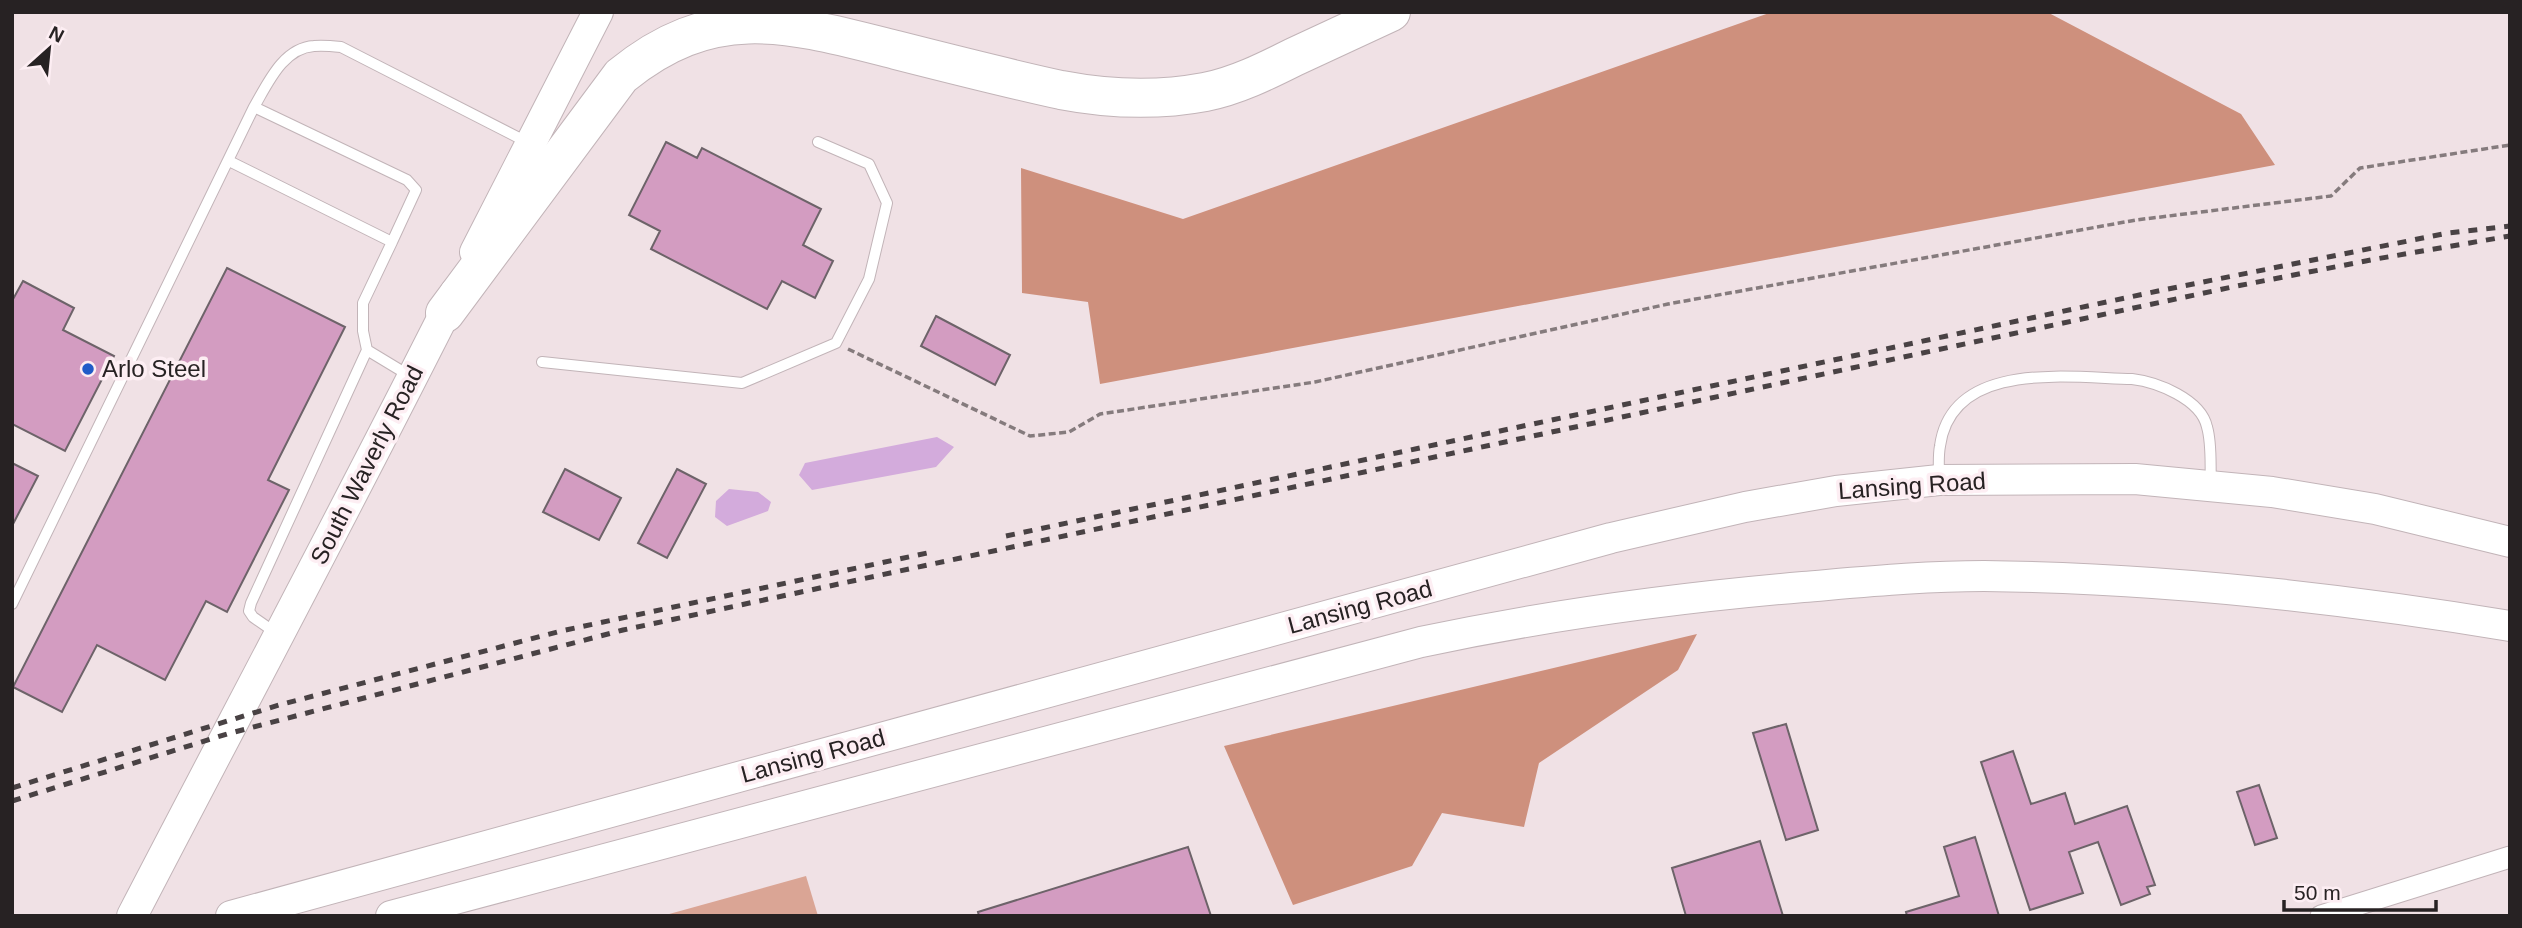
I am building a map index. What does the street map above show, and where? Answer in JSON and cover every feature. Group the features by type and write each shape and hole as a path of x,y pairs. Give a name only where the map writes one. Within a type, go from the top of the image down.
{"highway":[{"path":"445,313 621,76 654,50 693,30 737,21 786,23 1062,90 1104,97 1142,98 1205,92 1245,79 1391,12"}],"main road":[{"name":"South Waverly Road","path":"132,916 234,718 280,636 598,12"},
{"name":"Lansing Road","path":"231,916 1611,538 1745,507 1836,491 1939,480 2135,479 2272,492 2375,509 2510,542"},
{"name":"Lansing Road","path":"391,916 1421,642 1512,623 1600,609 1800,587 1982,576 2193,584 2413,610 2510,626"}],"street":[{"path":"2321,916 2510,857"}],"lane":[{"path":"12,604 254,107 290,53 312,46 341,47 530,144"},
{"path":"254,107 407,180 416,190 363,303 363,331 367,350 251,603 249,611 253,617 280,636"},
{"path":"542,362 741,383 836,343 869,279 887,203 869,164 818,142"},
{"path":"229,161 392,242"},
{"path":"367,350 413,377"},
{"path":"1939,480 1940,445 1944,429 1952,413 1971,395 1991,385 2021,378 2132,379 2150,381 2166,387 2199,412 2207,426 2211,485"}],"path":[{"path":"836,343 1030,436 1069,432 1100,414 1315,382 1668,304 2136,220 2331,196 2360,168 2510,145"}],"shaded area":[{"path":"1772,12 2047,12 2241,114 2275,165 1100,384 1088,302 1022,293 1021,168 1183,219"},
{"path":"937,437 954,447 936,467 812,490 799,475 805,463"},
{"path":"729,489 758,492 771,502 768,511 727,526 715,517 716,501"},
{"path":"1697,634 1678,670 1539,763 1524,827 1442,813 1412,866 1293,905 1224,746"},
{"path":"806,876 818,916 662,916"}],"building":[{"path":"666,142 697,158 702,148 821,209 803,245 833,261 815,298 782,281 767,309 651,249 660,231 629,215"},
{"path":"227,268 345,327 268,480 289,490 227,612 206,601 165,680 97,645 62,712 13,687"},
{"name":"Arlo Steel","path":"23,281 74,308 63,330 114,356 65,451 12,424 12,301"},
{"path":"936,316 1010,355 995,385 921,346"},
{"path":"12,463 38,476 12,526"},
{"path":"565,469 621,498 599,540 543,512"},
{"path":"677,469 706,484 667,558 638,543"},
{"path":"1786,724 1818,830 1786,840 1753,733"},
{"path":"2013,751 2031,804 2065,793 2075,824 2127,806 2155,885 2147,887 2150,894 2121,905 2098,842 2069,852 2083,893 2030,910 1981,762"},
{"path":"2259,785 2277,838 2255,845 2237,792"},
{"path":"1975,837 1999,916 1907,916 1906,912 1959,896 1944,847"},
{"path":"1760,841 1783,916 1686,916 1672,868"},
{"path":"1188,847 1211,916 979,916 978,912"}],"railway":[{"path":"1006,536 2163,290 2448,233 2510,226"},
{"path":"12,801 227,734 623,630 2232,287 2510,236"},
{"path":"12,788 279,705 561,631 927,553"}],"place":[{"name":"Arlo Steel","path":"88,369"}]}
